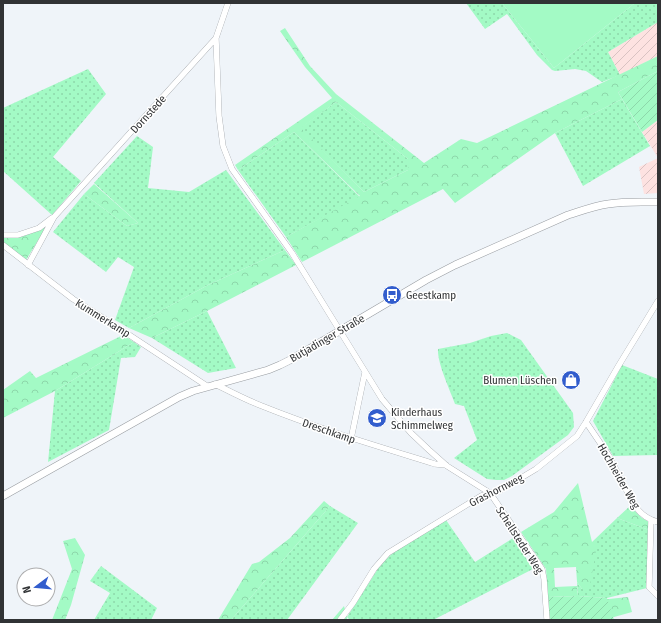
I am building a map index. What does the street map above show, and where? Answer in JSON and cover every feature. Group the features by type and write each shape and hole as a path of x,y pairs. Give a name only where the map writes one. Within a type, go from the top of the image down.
{"street":[{"name":"Dornstede","path":"3,235 18,235 40,228 54,217 216,38 228,3"},
{"path":"216,38 219,116 223,146 232,169 292,253 340,331"},
{"name":"Butjadinger Straße","path":"3,496 180,397 208,386 268,370 292,359 426,280 455,265 568,215 589,208 609,204 658,202"},
{"name":"Dornstede","path":"28,264 54,217"},
{"name":"Kummerkamp","path":"3,245 73,299 108,320 208,386"},
{"name":"Grashornweg","path":"340,620 353,603 374,569 382,558 388,553 481,496 499,491 536,469 577,436 619,365 655,310 658,301"},
{"name":"Schellsteder Weg","path":"340,331 382,399 412,433 447,466 490,493 542,569 547,620"},
{"path":"351,439 365,372"},
{"name":"Dreschkamp","path":"215,384 261,406 351,439 447,466"},
{"name":"Hochheider Weg","path":"586,422 609,456 638,510 644,516 658,522"},
{"path":"651,520 649,587 658,596"}],"shaded area":[{"path":"658,22 658,56 620,75 608,52"},
{"path":"658,120 658,158 642,132"},
{"path":"658,158 658,193 644,194 639,167"}],"green space":[{"path":"466,3 502,3 554,68 635,3 658,3 658,22 608,52 620,75 602,82 586,71 575,69 552,70 537,55 507,14 485,29"},
{"path":"502,3 635,3 554,68"},
{"path":"285,28 310,66 336,94 424,163 461,139 477,143 658,56 658,71 618,92 622,99 555,133 455,203 443,189 302,262 286,237 360,196 294,132 238,170 235,165 332,98 305,67 280,31","holes":["336,102 408,159 408,170 364,192 301,128"]},
{"path":"88,69 106,94 53,157 81,181 52,215 3,171 3,108"},
{"path":"658,71 658,120 642,132 618,92"},
{"path":"622,99 650,146 583,186 555,133"},
{"path":"336,102 408,159 408,170 364,192 300,128"},
{"path":"294,132 360,197 286,237 238,170"},
{"path":"137,136 153,147 148,188 189,192 226,170 285,250 208,285 129,328 115,320 134,267 118,257 106,272 53,232 84,194 127,226 138,223 94,183"},
{"path":"94,184 138,223 127,226 84,194"},
{"path":"47,226 26,260 3,242 3,238 37,231"},
{"path":"285,250 296,265 207,311 152,338 129,328 208,285"},
{"path":"207,311 236,368 208,373 152,338"},
{"path":"507,333 521,340 573,413 574,427 568,435 512,476 504,480 496,480 487,479 454,458 477,440 464,406 455,404 442,369 438,349 470,343 491,336"},
{"path":"123,335 134,342 55,391 3,418 3,390 30,371 36,378"},
{"path":"134,342 141,347 135,357 121,358 109,430 48,462 55,391"},
{"path":"622,365 658,379 658,455 613,456 593,421"},
{"path":"578,483 592,542 595,544 596,551 590,585 587,590 582,589 577,582 576,567 554,568 555,587 577,586 578,596 548,597 546,569 521,532 554,512"},
{"path":"324,501 330,506 231,620 218,620 252,564 259,562 290,538"},
{"path":"330,506 358,523 287,620 231,620"},
{"path":"630,506 642,518 649,522 649,530 617,518"},
{"path":"617,518 649,530 647,588 607,598 578,596 577,582 582,589 592,542"},
{"path":"446,520 475,562 513,538 533,569 433,620 350,620 347,617 381,564 396,550"},
{"path":"75,538 85,555 71,605 65,620 52,620 72,569 63,541"},
{"path":"101,566 157,608 151,620 94,620 110,593 90,581"},
{"path":"578,596 607,598 614,620 549,620 548,597"},
{"path":"628,597 632,612 607,619 599,600"},
{"path":"344,606 347,620 332,620"}],"place":[{"name":"Geestkamp","path":"392,295"},
{"name":"Blumen Lüschen","path":"571,380"},
{"name":"Kinderhaus Schimmelweg","path":"377,418"}]}
